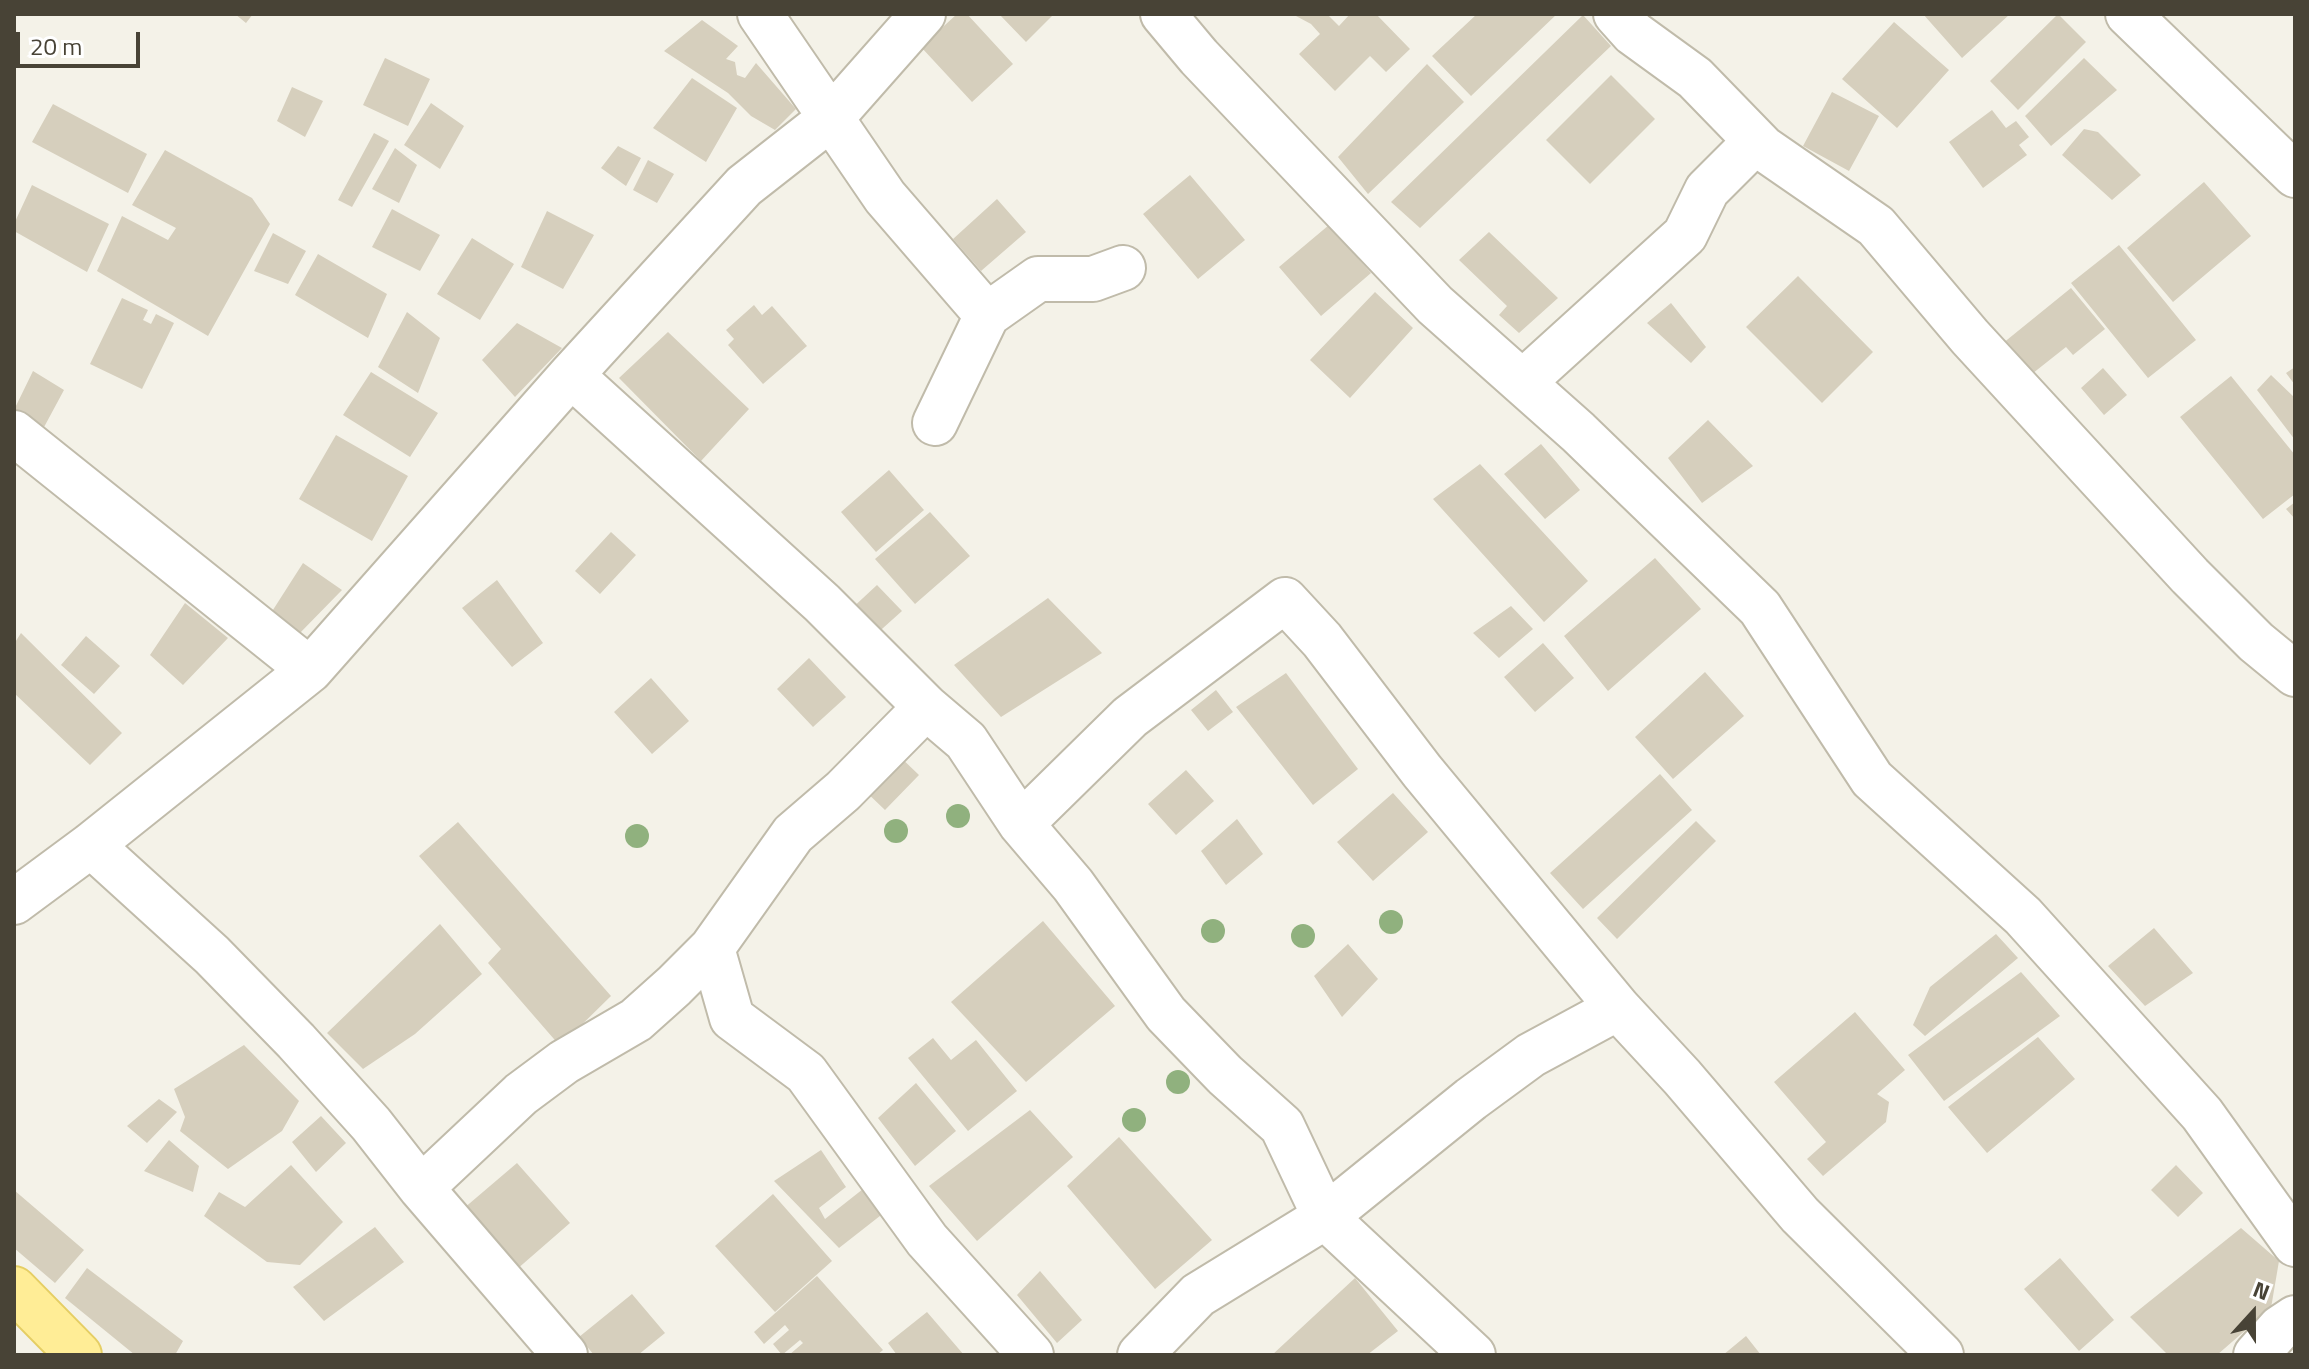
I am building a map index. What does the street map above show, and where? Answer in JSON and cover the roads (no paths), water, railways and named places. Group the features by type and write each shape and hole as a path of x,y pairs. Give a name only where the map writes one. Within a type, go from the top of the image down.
{"main road":[{"path":"14,1289 79,1355"}],"street":[{"path":"760,14 885,197 987,315"},
{"path":"14,902 91,845 310,670 571,375 744,186 832,117 923,14"},
{"path":"1163,14 1199,57 1435,305 1523,382 1760,608 1872,779 2023,916 2202,1114 2295,1244"},
{"path":"1616,14 1633,33 1695,78 1756,141 1876,226 1970,337 2190,576 2256,642 2295,674"},
{"path":"2128,14 2295,175"},
{"path":"1523,382 1685,235 1707,190 1756,141"},
{"path":"935,423 987,315 1038,279 1093,279 1123,268"},
{"path":"571,375 822,603 926,707 966,741 1021,824 1073,885 1166,1014 1225,1075 1282,1126 1325,1217 1473,1355"},
{"path":"14,433 310,670"},
{"path":"1021,824 1130,717 1285,600 1322,640 1422,771 1618,1008 1682,1077 1800,1215 1941,1355"},
{"path":"421,1188 521,1094 564,1062 636,1020 712,948 793,834 843,791 926,707"},
{"path":"91,845 212,955 296,1041 371,1124 421,1188 565,1355"},
{"path":"712,948 732,1018 806,1073 927,1240 1031,1355"},
{"path":"1140,1355 1198,1295 1325,1217 1471,1099 1531,1055 1618,1008"},
{"path":"2256,1355 2280,1328 2295,1318"}]}
